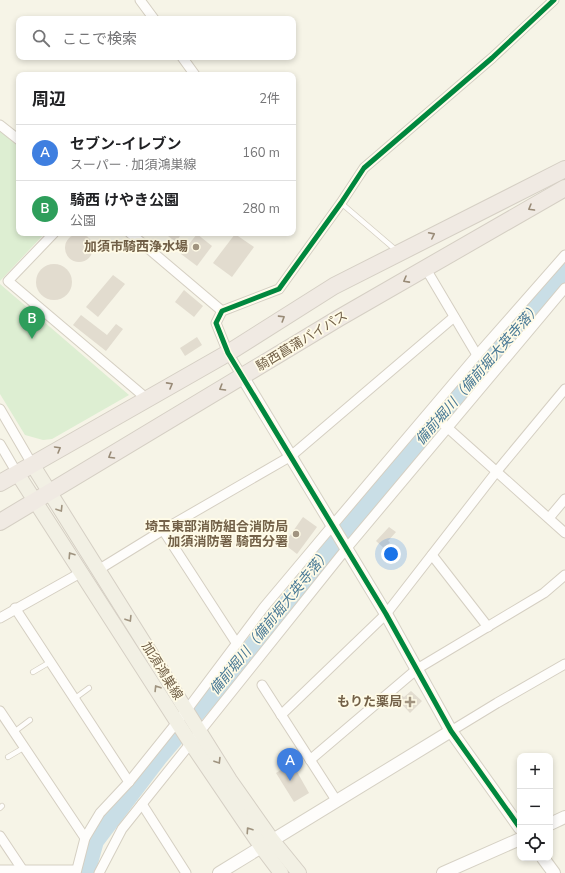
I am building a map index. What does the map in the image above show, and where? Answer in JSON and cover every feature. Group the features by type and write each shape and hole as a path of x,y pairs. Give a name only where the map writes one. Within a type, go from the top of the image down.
{"highway":[{"path":"0,483 146,398 228,353 334,286 398,252 565,169"},
{"name":"騎西菖蒲バイパス","path":"0,522 339,318 565,188"}],"main road":[{"name":"加須鴻巣線","path":"32,464 43,497 82,572 182,716"},
{"name":"加須鴻巣線","path":"18,472 43,497 98,570 182,716 267,844 281,873"},
{"name":"加須鴻巣線","path":"267,844 299,873"}],"street":[{"path":"140,0 152,16"},
{"path":"518,825 452,731 386,614 228,353 216,323 222,311 279,289 341,203 364,168 492,58 554,0"},
{"path":"184,60 193,72"},
{"path":"0,125 16,138"},
{"path":"51,236 8,281 146,398"},
{"path":"134,236 222,311"},
{"path":"0,870 22,869 76,871 85,838 100,813 129,782 182,716 264,607 332,526 431,413 477,355 565,255"},
{"path":"426,269 477,355"},
{"path":"99,873 122,829 194,735 345,547 565,288"},
{"path":"98,570 162,530 291,456 454,317"},
{"path":"281,715 386,614 497,471 565,389"},
{"path":"0,409 32,464"},
{"path":"431,413 565,533"},
{"path":"0,444 18,472"},
{"path":"549,518 565,499"},
{"path":"162,530 237,644"},
{"path":"432,555 488,626"},
{"path":"0,618 15,608 82,572"},
{"path":"310,760 417,669 544,593 565,575"},
{"path":"15,608 129,782"},
{"path":"219,873 336,800 565,664"},
{"path":"262,685 336,800"},
{"path":"0,711 85,838"},
{"path":"142,804 186,873"},
{"path":"553,823 565,817"},
{"path":"0,836 22,869"},
{"path":"452,871 517,840"},
{"path":"545,861 554,873"}],"lane":[{"path":"341,203 398,252"},
{"path":"33,672 50,662"},
{"path":"74,699 89,688"},
{"path":"14,732 30,720"},
{"path":"8,757 25,747"}],"green space":[{"path":"0,130 16,142 16,236 42,236 0,281"},
{"path":"0,284 129,395 52,439 43,440 25,435 0,394"}],"building":[{"path":"72,236 86,236 92,243 92,253 89,258 84,261 74,261 69,258 66,253 66,243"},
{"path":"168,236 180,236 176,242"},
{"path":"195,236 200,236 212,246 197,266 181,254"},
{"path":"233,236 238,236 254,247 232,277 213,263"},
{"path":"58,264 67,269 71,275 71,289 67,295 58,300 50,300 41,295 37,289 36,278 41,269 47,265"},
{"path":"113,275 125,284 98,317 86,307"},
{"path":"184,290 203,306 194,317 175,302"},
{"path":"81,315 107,335 116,324 123,329 106,351 73,325"},
{"path":"197,337 202,345 185,356 180,348"},
{"path":"303,517 317,527 297,554 284,544"},
{"path":"389,527 396,532 388,541 390,542 385,549 376,541"},
{"path":"411,691 422,701 410,713 394,696 397,692 404,697"},
{"path":"292,763 309,793 294,802 276,773"}],"waterway":[{"name":"備前堀川（備前堀大英寺落）","path":"86,873 95,841 158,758 253,646 380,488 565,272"}],"cycle path":[{"path":"518,825 451,731 386,614 228,353 216,323 222,311 279,289 341,203 364,168 492,58 554,0"}],"place":[{"name":"加須市騎西浄水場","path":"196,247"},
{"name":"騎西 けやき公園","path":"32,339"},
{"name":"埼玉東部消防組合消防局 加須消防署 騎西分署","path":"296,534"},
{"name":"もりた薬局","path":"410,702"},
{"name":"セブン-イレブン","path":"290,781"}]}
